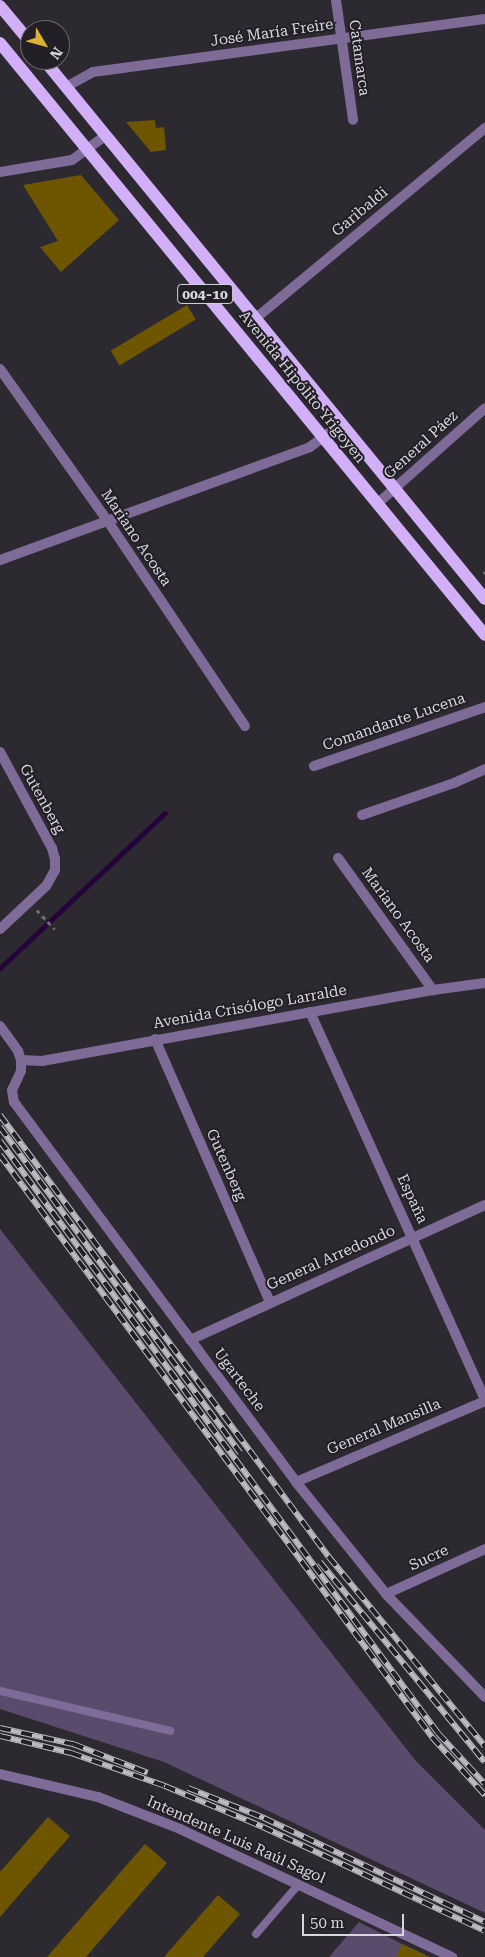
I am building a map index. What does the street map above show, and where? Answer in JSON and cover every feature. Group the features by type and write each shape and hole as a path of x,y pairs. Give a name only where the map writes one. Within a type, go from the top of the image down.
{"main road":[{"path":"0,6 20,30"},
{"name":"Avenida Hipólito Yrigoyen","path":"0,42 485,635"},
{"name":"Avenida Hipólito Yrigoyen","path":"52,70 485,599"}],"street":[{"name":"Catamarca","path":"336,0 353,120"},
{"name":"José María Freire","path":"66,87 94,72 485,19"},
{"name":"Garibaldi","path":"255,319 485,128"},
{"path":"0,172 72,160 105,136"},
{"name":"Mariano Acosta","path":"0,369 107,520 245,726"},
{"name":"General Páez","path":"377,504 485,408"},
{"path":"0,560 310,448 340,424"},
{"name":"Comandante Lucena","path":"314,766 485,707"},
{"name":"Gutenberg","path":"0,752 52,848 55,859 54,870 46,886 0,929"},
{"path":"362,815 454,783 485,769"},
{"name":"Mariano Acosta","path":"338,858 433,990"},
{"name":"Avenida Crisólogo Larralde","path":"21,1060 42,1061 433,990 485,983"},
{"name":"España","path":"310,1012 485,1400"},
{"path":"0,1026 18,1051 21,1060"},
{"name":"Gutenberg","path":"155,1039 270,1302"},
{"name":"Ugarteche","path":"21,1060 21,1071 12,1090 14,1102 296,1482 386,1594 485,1696"},
{"name":"General Arredondo","path":"190,1340 485,1205"},
{"name":"General Mansilla","path":"296,1482 485,1400"},
{"name":"Sucre","path":"386,1594 485,1549"},
{"name":"Intendente Luis Raúl Sagol","path":"0,1774 98,1797 180,1829 452,1957"}],"lane":[{"path":"0,1691 170,1731"},
{"path":"256,1934 299,1884"}],"path":[{"path":"45,917 54,927"}],"shaded area":[{"path":"0,1229 415,1760 485,1830 485,1913 164,1762 0,1709"},
{"path":"359,1922 402,1944 430,1957 329,1957"}],"building":[{"path":"155,120 156,128 164,127 166,150 151,152 126,122"},
{"path":"81,175 119,220 61,272 40,247 58,241 23,185"},
{"path":"187,305 196,320 119,365 111,351"},
{"path":"48,1817 70,1836 0,1917 0,1872"},
{"path":"145,1844 167,1863 86,1957 47,1957"},
{"path":"218,1895 240,1914 203,1957 164,1957"},
{"path":"402,1944 430,1957 396,1957"}],"waterway":[{"path":"0,968 165,813"}],"railway":[{"path":"0,1115 329,1557 485,1746"},
{"path":"0,1127 240,1453"},
{"path":"0,1141 438,1733 485,1784"},
{"path":"0,1155 432,1737 485,1795"},
{"path":"320,1562 485,1762"},
{"path":"0,1728 73,1744 148,1773"},
{"path":"0,1736 71,1753 165,1786 263,1827 485,1931"},
{"path":"188,1788 264,1818 485,1922"}]}
